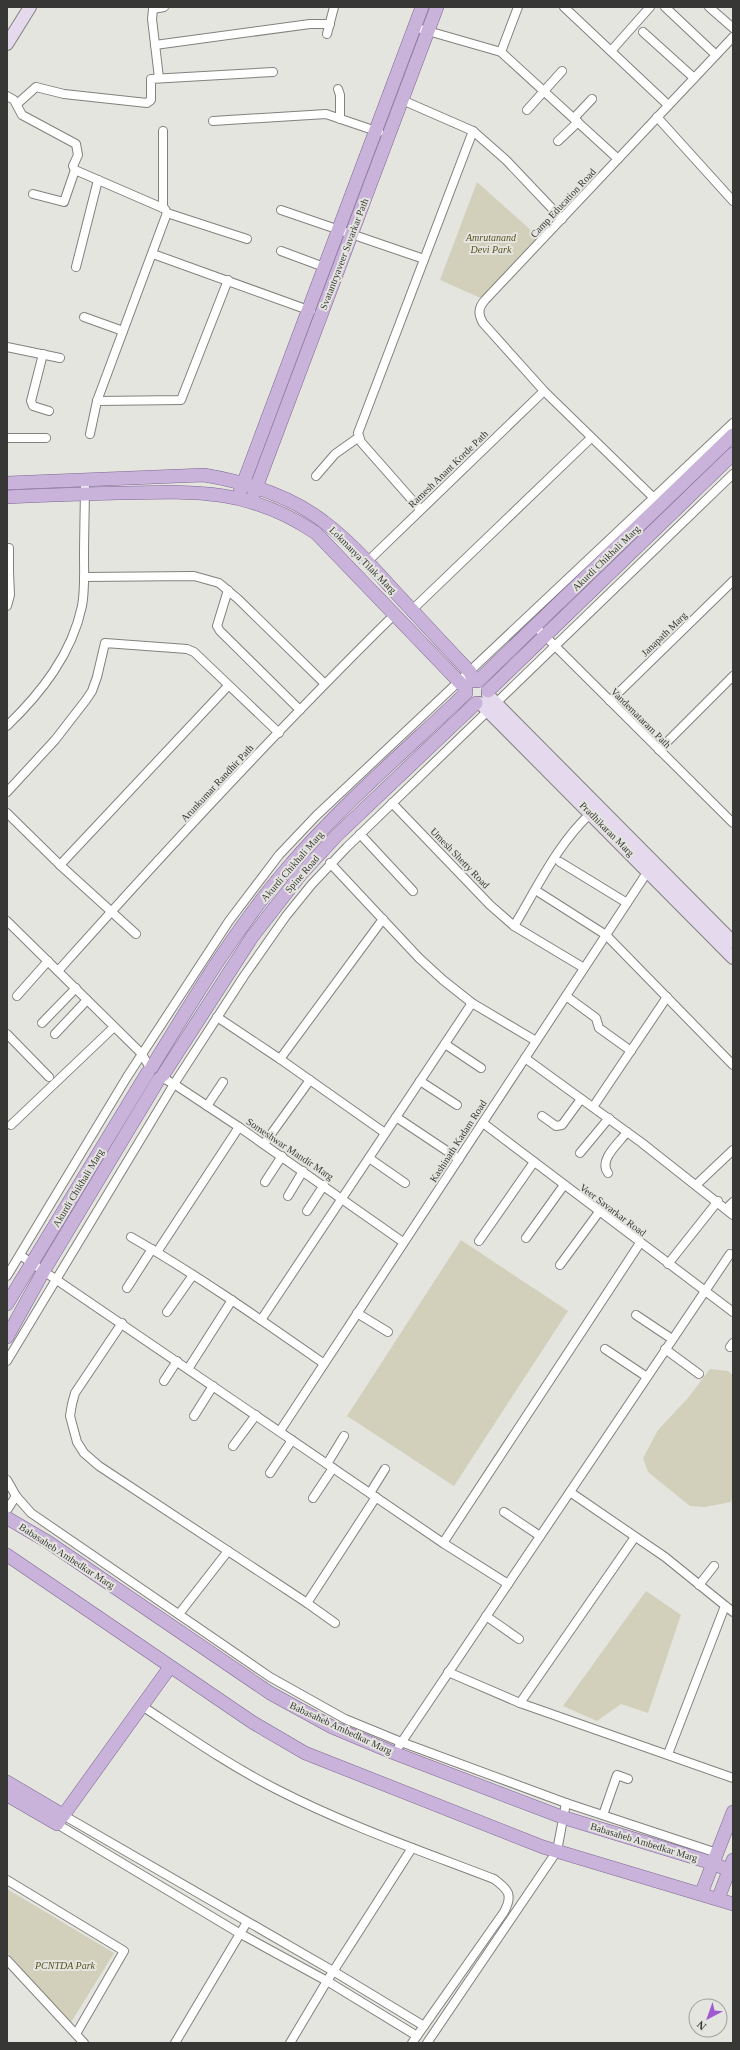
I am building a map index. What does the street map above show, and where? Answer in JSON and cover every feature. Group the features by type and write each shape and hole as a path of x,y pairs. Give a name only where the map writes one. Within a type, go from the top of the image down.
{"main road":[{"name":"Svatantryaveer Savarkar Path","path":"238,497 422,7"},
{"name":"Svatantryaveer Savarkar Path","path":"251,501 437,7"},
{"name":"Akurdi Chikhali Marg","path":"7,1304 150,1069 241,929 290,865 326,826 469,683 535,626 658,501 733,435"},
{"name":"Akurdi Chikhali Marg","path":"486,701 545,637 733,454"},
{"name":"Lokmanya Tilak Marg","path":"7,483 171,475 204,475 224,478 256,488 293,503 325,522 367,562 412,610 469,683"},
{"name":"Lokmanya Tilak Marg","path":"7,496 187,491 238,497 251,501 287,516 316,533 395,614 469,683"},
{"path":"469,683 485,684 486,701 469,700 469,683"},
{"name":"Spine Road","path":"161,1077 252,937 301,874 336,836 486,701"},
{"path":"150,1069 151,1079 161,1077"},
{"name":"Akurdi Chikhali Marg","path":"7,1337 43,1272 161,1077"},
{"name":"Babasaheb Ambedkar Marg","path":"7,1518 48,1542 270,1693 332,1727 397,1748 562,1817 715,1858 732,1865 718,1899"},
{"path":"7,1555 252,1722 305,1753 557,1851 733,1904"},
{"path":"60,1819 170,1667"},
{"path":"7,1782 60,1819"},
{"path":"7,1795 60,1819"},
{"path":"701,1894 733,1812"}],"street":[{"path":"7,44 30,7"},
{"path":"159,78 152,19 153,9 164,7"},
{"path":"327,34 334,7"},
{"path":"501,52 518,7"},
{"path":"564,7 668,105"},
{"path":"611,51 650,7"},
{"path":"665,7 716,55"},
{"path":"709,7 733,28"},
{"path":"155,45 310,24 330,24"},
{"path":"414,27 428,32 459,38 501,52 544,90 618,160"},
{"path":"643,32 694,78"},
{"name":"Camp Education Road","path":"658,501 544,391 483,324 479,317 479,310 482,303 733,38"},
{"path":"526,110 562,71"},
{"path":"17,104 36,87 64,94 147,103 151,100 150,80 159,78 273,72"},
{"path":"338,89 340,95 340,119"},
{"path":"7,96 17,104 22,115 76,144 78,155 74,166 75,170 64,202 33,194"},
{"path":"558,141 592,99"},
{"path":"402,100 473,131 506,160 562,219"},
{"path":"213,121 326,114 389,135"},
{"path":"657,117 733,201"},
{"path":"90,434 98,400 153,254 165,210 163,130"},
{"path":"420,509 361,442 358,433 473,131"},
{"path":"75,170 165,210 247,239"},
{"path":"76,267 98,180"},
{"path":"281,210 424,260"},
{"path":"281,251 324,267"},
{"path":"153,254 321,315"},
{"path":"98,400 181,400 228,280"},
{"path":"84,317 123,331"},
{"path":"7,347 60,358"},
{"path":"42,354 31,401 33,406 49,411"},
{"name":"Ramesh Anant Korde Path","path":"367,562 420,509 544,391"},
{"path":"7,1276 142,1054 229,921 279,855 316,816 469,683 658,501 733,422"},
{"path":"316,476 335,454 359,437"},
{"path":"7,438 46,438"},
{"path":"412,610 591,438"},
{"path":"7,1362 174,1084 217,1017 264,946 330,863 392,803 486,701 555,647 732,478"},
{"path":"7,726 38,693 60,660 78,620 82,604 84,577 85,480"},
{"path":"7,606 10,595 8,572 9,548"},
{"path":"84,577 194,576 219,584 228,590 324,684"},
{"name":"Janapath Marg","path":"610,701 733,581"},
{"path":"228,590 216,626 300,710"},
{"name":"Arunkumar Randhir Path","path":"58,971 111,912 324,684 395,614"},
{"name":"Vandemataram Path","path":"535,626 733,823"},
{"path":"7,792 55,740 92,691 106,643 187,649 200,657 228,686 279,733"},
{"path":"659,750 733,676"},
{"path":"60,865 228,686"},
{"name":"Pradhikaran Marg","path":"486,701 591,813 733,942"},
{"name":"Pradhikaran Marg","path":"486,701 651,866 733,958"},
{"name":"Umesh Shetty Road","path":"392,803 490,905 514,926 584,968"},
{"path":"514,926 556,856 578,825 591,813"},
{"path":"7,814 60,865 136,934"},
{"path":"360,834 413,891"},
{"path":"560,862 627,903"},
{"path":"330,863 443,980 472,1002 536,1041"},
{"name":"Kashinath Kadam Road","path":"280,1432 323,1363 651,866"},
{"path":"540,893 606,935 733,1065"},
{"path":"280,1059 383,919"},
{"path":"7,921 142,1054 150,1069"},
{"path":"17,996 48,961"},
{"path":"42,1023 76,988"},
{"path":"566,996 596,1018 599,1028 630,1051"},
{"path":"593,1107 667,997"},
{"path":"55,1034 88,1000"},
{"path":"261,1320 472,1002"},
{"path":"217,1017 280,1059 385,1133"},
{"path":"11,1125 114,1027"},
{"path":"8,1039 49,1077"},
{"path":"444,1044 481,1068"},
{"path":"525,1058 609,1118 733,1214"},
{"name":"Someshwar Mandir Marg","path":"161,1077 174,1084 282,1156 403,1242"},
{"path":"264,1144 310,1080"},
{"path":"420,1081 457,1105"},
{"path":"207,1106 223,1082"},
{"path":"542,1116 556,1126 562,1125 582,1098"},
{"path":"396,1117 459,1159"},
{"path":"580,1153 609,1118"},
{"name":"Veer Savarkar Road","path":"482,1123 733,1312"},
{"path":"127,1288 155,1251 239,1127"},
{"path":"608,1173 604,1169 604,1162 627,1132"},
{"path":"696,1185 733,1150"},
{"path":"265,1182 282,1156"},
{"path":"369,1158 405,1183"},
{"path":"479,1241 534,1162"},
{"path":"288,1196 303,1171"},
{"path":"307,1211 324,1185"},
{"path":"526,1238 564,1185"},
{"path":"668,1264 718,1201"},
{"path":"726,1209 733,1202"},
{"path":"560,1265 599,1212"},
{"path":"131,1237 232,1300 323,1363"},
{"path":"443,1543 640,1243"},
{"path":"397,1748 730,1254"},
{"path":"20,1255 443,1543 508,1584"},
{"path":"167,1312 193,1275"},
{"path":"188,1369 232,1300"},
{"path":"356,1313 388,1332"},
{"path":"636,1316 672,1339"},
{"path":"122,1324 75,1393 70,1416 77,1442 84,1453 99,1466 307,1603 336,1624"},
{"path":"605,1349 647,1378"},
{"path":"665,1349 699,1374"},
{"path":"164,1381 177,1361"},
{"path":"194,1416 213,1386"},
{"path":"233,1446 256,1415"},
{"path":"313,1498 344,1436"},
{"path":"270,1473 292,1440"},
{"path":"307,1603 373,1495 385,1469"},
{"name":"Babasaheb Ambedkar Marg","path":"7,1480 16,1496 31,1513 299,1695 346,1719 397,1748 566,1802 715,1858"},
{"path":"570,1492 665,1557 733,1612"},
{"path":"7,1510 16,1496"},
{"path":"504,1512 540,1536"},
{"path":"520,1703 635,1537"},
{"path":"179,1614 228,1551"},
{"path":"699,1585 714,1566"},
{"path":"668,1754 725,1606"},
{"path":"486,1616 519,1639"},
{"path":"448,1672 520,1703 733,1778"},
{"path":"142,1706 239,1769 308,1805 412,1848 494,1879 506,1887 509,1894 509,1903 504,1912 412,2043"},
{"path":"603,1815 617,1775 628,1779"},
{"path":"426,2043 557,1851 562,1817 566,1802"},
{"path":"60,1819 247,1922 333,1971 424,2026"},
{"path":"60,1819 239,1933 327,1981 417,2036"},
{"path":"300,2043 291,2041 333,1971 412,1848"},
{"path":"7,1880 124,1951 76,2034"},
{"path":"175,2043 239,1933 247,1922"},
{"path":"7,1960 84,2043"}],"green space":[{"name":"Amrutanand Devi Park","path":"477,182 542,240 485,300 440,280"},
{"path":"461,1240 568,1311 454,1486 347,1416"},
{"path":"710,1369 728,1371 733,1375 733,1495 731,1502 705,1507 690,1506 648,1472 643,1458 658,1430 688,1398"},
{"path":"646,1591 681,1615 648,1713 621,1704 597,1721 563,1706"},
{"name":"PCNTDA Park","path":"7,1889 114,1953 70,2024 7,1952"}]}
